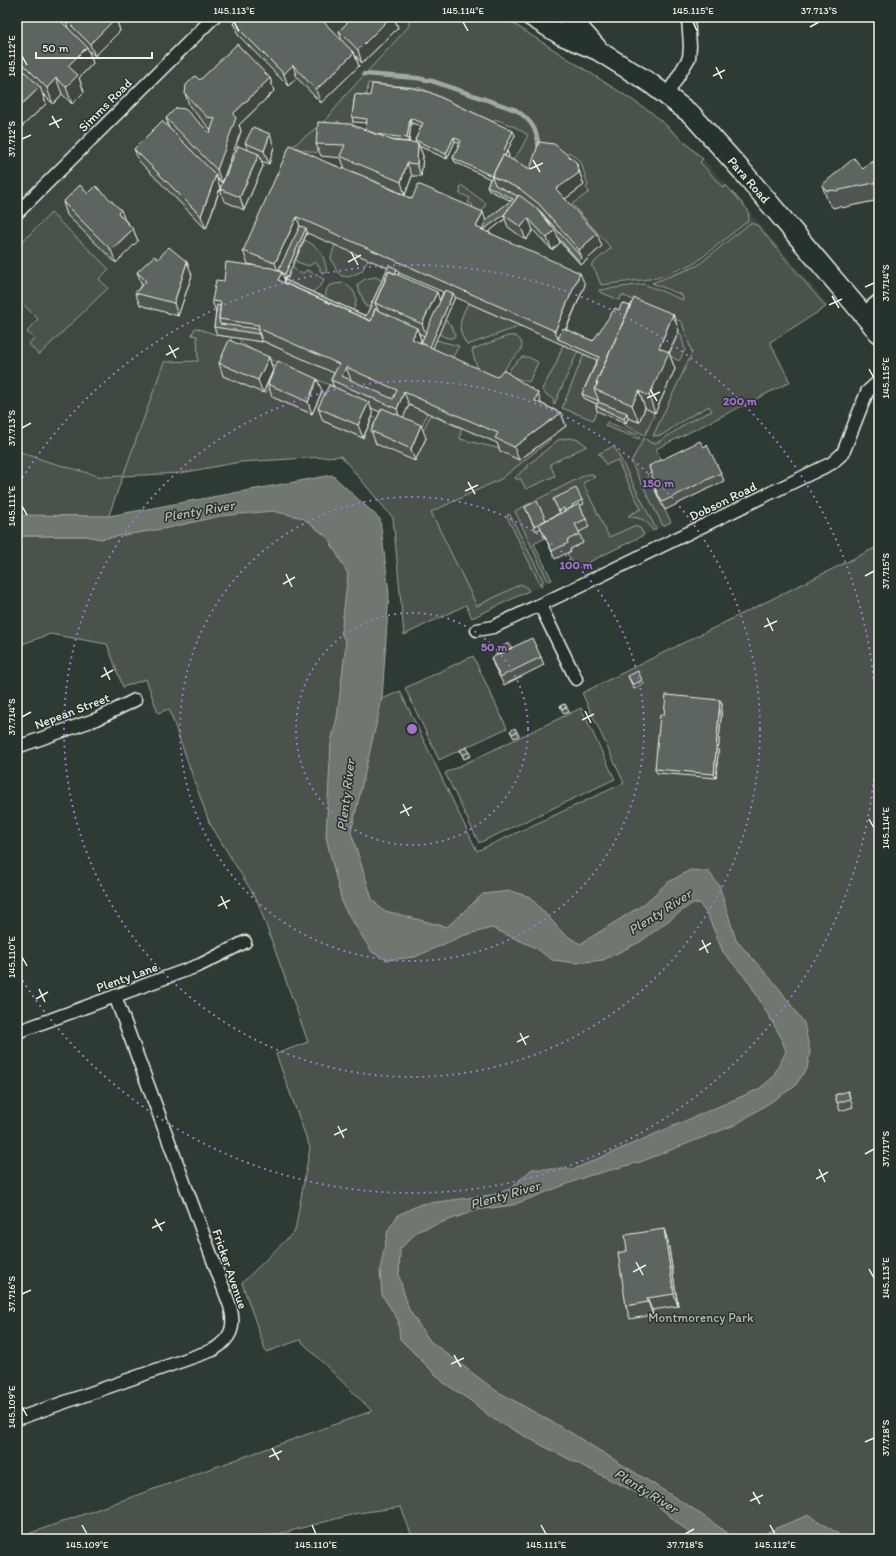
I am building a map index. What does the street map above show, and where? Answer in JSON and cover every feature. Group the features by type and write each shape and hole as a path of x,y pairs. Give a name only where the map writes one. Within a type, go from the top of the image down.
{"main road":[{"name":"Para Road","path":"532,17 561,35 598,50 667,95 692,114 879,333"},
{"name":"Para Road","path":"567,17 581,30 598,50"}],"street":[{"name":"Simms Road","path":"17,213 214,17"},
{"path":"667,95 689,58 690,46 688,17"},
{"path":"863,314 879,300"},
{"name":"Dobson Road","path":"478,630 493,627 540,605 837,460 845,448 867,392 879,381"},
{"path":"540,605 576,679"},
{"name":"Nepean Street","path":"17,747 97,719 135,700"},
{"name":"Plenty Lane","path":"17,1032 200,965 245,942"},
{"name":"Fricker Avenue","path":"17,1419 213,1350 228,1338 231,1330 233,1320 230,1306 115,996"}],"shaded area":[{"path":"17,17 409,17 408,20 413,17 489,17 582,67 651,112 670,127 699,154 723,181 828,305 770,342 790,382 639,457 671,522 612,551 580,486 520,515 552,580 472,618 466,605 404,635 393,518 341,456 240,462 181,473 102,477 17,451"}],"green space":[{"path":"409,17 503,17 651,112 703,159 700,162 723,188 726,185 748,210 749,220 695,263 657,278 601,285 596,272 591,265 611,248 572,204 589,192 586,187 588,185 581,162 569,152 563,158 530,172 511,162 521,149 528,135 515,127 495,119 493,122 421,88 368,83 367,95 355,94 352,126 340,125 340,122 337,121 336,131 319,133 317,153 292,147 327,119 345,96 409,26"},
{"path":"461,185 486,203 479,218 469,214 473,205 468,203 470,198 459,193 461,191"},
{"path":"51,213 109,269 99,279 108,288 39,355 29,344 34,338 27,332 38,319 17,298 17,247"},
{"path":"750,223 757,225 826,307 770,342 790,382 656,449 664,466 647,475 671,522 663,526 631,462 644,438 651,443 656,443 690,421 712,411 709,406 687,418 662,435 653,436 692,353 682,322 622,295 619,300 600,292 599,290 644,284 683,300 682,295 652,283 697,266"},
{"path":"305,240 315,246 321,253 325,261 327,273 320,271 320,267 315,262 309,266 297,262 296,259"},
{"path":"335,244 368,259 362,271 349,277 342,276 337,272 331,258"},
{"path":"292,266 298,273 303,273 307,270 324,279 322,284 313,292 312,296 286,285"},
{"path":"376,277 383,281 370,306 366,307 357,285 365,279"},
{"path":"343,283 350,288 356,298 356,303 352,313 327,301 326,299 326,291 329,286"},
{"path":"468,303 521,326 467,345 461,334 460,324"},
{"path":"445,319 453,328 455,336 453,338 447,338 439,334"},
{"path":"196,328 217,335 231,337 232,342 223,376 266,393 268,389 266,388 273,370 269,363 290,372 273,397 312,414 323,391 333,399 323,421 363,438 373,417 381,420 415,461 426,438 421,436 430,415 461,428 460,439 501,449 519,460 551,436 550,440 501,479 431,512 477,606 521,584 529,591 472,618 466,605 404,635 393,518 341,456 240,462 181,473 123,476 164,362 198,361 197,336 192,335 194,329"},
{"path":"678,333 681,334 685,350 679,361 669,355"},
{"path":"508,336 515,336 520,340 522,344 521,350 496,379 479,373 472,351 473,349"},
{"path":"238,338 262,341 343,376 334,386 327,384 264,357 243,344"},
{"path":"436,340 459,346 451,360 431,351"},
{"path":"563,345 578,351 554,405 553,399 544,393 542,389 555,366"},
{"path":"584,354 600,361 584,398 600,406 593,420 562,408"},
{"path":"522,357 528,357 538,362 529,382 507,375 512,366"},
{"path":"409,405 427,413 420,431 389,416"},
{"path":"645,408 654,412 654,416 645,435 624,425 628,418 639,422"},
{"path":"607,422 640,436 639,439 605,426"},
{"path":"570,438 579,440 587,446 550,464 555,476 526,489 520,478 517,480 515,478 525,468 527,469 528,465 558,440"},
{"path":"614,446 656,529 653,531 643,520 629,517 629,515 641,509 617,460 606,465 600,454 598,454"},
{"name":"Montmorency Park","path":"17,451 102,477 123,476 105,526 260,500 356,539 359,710 400,691 477,851 624,783 582,693 879,546 879,1539 413,1539 401,1507 358,1513 279,1534 239,1539 17,1539 372,1411 300,1340 266,1352 242,1283 295,1231 310,1148 276,1054 308,1042 257,900 209,822 169,709 158,713 146,679 123,687 107,644 50,634 17,646 17,536 86,536 101,538 105,527 17,526"},
{"path":"587,474 592,474 595,477 583,483 609,537 634,526 640,528 644,535 577,568 567,554 571,552 570,549 583,543 542,532 545,538 534,544 552,580 550,581 547,579 515,511"},
{"path":"508,514 510,515 543,580 541,586 507,517"},
{"path":"473,656 507,728 439,760 405,688"},
{"path":"581,708 615,779 479,843 445,773"}],"water":[{"name":"Plenty River","path":"332,475 380,519 389,593 382,699 351,832 372,899 382,910 447,927 483,894 511,891 530,897 564,934 580,944 644,904 667,883 690,870 708,871 719,885 736,940 778,987 804,1023 810,1052 807,1069 794,1087 735,1125 640,1162 588,1176 513,1205 477,1210 418,1231 400,1249 399,1276 409,1310 430,1341 495,1390 568,1431 692,1508 736,1539 700,1539 688,1532 651,1500 543,1446 493,1419 471,1401 444,1383 400,1339 398,1320 382,1295 380,1270 388,1230 398,1215 421,1204 492,1195 510,1189 532,1169 574,1169 759,1089 772,1078 786,1052 781,1037 749,982 723,952 708,916 699,903 691,904 640,942 603,960 576,963 552,960 536,948 492,928 462,936 415,957 387,960 372,952 343,906 326,837 331,742 337,718 346,643 341,633 348,574 328,538 303,518 272,511 220,516 168,528 101,539 86,536 17,536 17,515 109,516"},
{"path":"809,1515 840,1535 842,1539 754,1539 776,1528"}],"building":[{"path":"17,17 57,17 87,47 68,66 78,75 66,87 56,78 47,88 17,58"},
{"path":"239,17 319,17 354,53 316,90 293,65 284,74 233,23"},
{"path":"353,17 391,17 358,50 339,31"},
{"path":"64,18 116,18 90,44"},
{"path":"237,44 270,78 233,114 236,118 217,170 166,118 176,108 185,109 210,133 215,118 207,117 185,94 186,85 195,76 200,80"},
{"path":"17,64 40,87 17,109"},
{"path":"372,84 413,88 429,92 513,131 504,150 507,151 505,156 503,155 492,176 453,158 461,141 454,137 446,154 415,140 423,123 410,118 407,138 375,134 366,130 367,119 352,117 355,94 370,96"},
{"path":"162,121 216,175 201,216 134,149"},
{"path":"318,122 350,124 394,141 418,143 417,164 407,163 401,182 340,156 345,145 316,144"},
{"path":"253,127 270,134 264,151 245,143"},
{"path":"539,142 554,144 576,162 579,173 556,189 597,234 579,250 539,204 520,189 492,176 503,155 530,169"},
{"path":"290,145 328,163 361,175 412,199 418,184 483,212 476,227 580,273 555,331 297,217 275,263 243,251"},
{"path":"238,146 259,154 240,197 220,189"},
{"path":"854,158 863,169 872,161 879,170 879,182 835,191 827,191 822,185"},
{"path":"492,176 495,185 518,196 504,215 482,230 486,220 513,199 487,186"},
{"path":"80,185 88,194 96,186 121,210 118,213 133,229 111,250 63,202"},
{"path":"519,195 535,207 555,230 547,238 528,218 521,227 504,215"},
{"path":"536,207 582,258 579,261 558,238 555,230"},
{"path":"300,226 306,228 285,274 278,271"},
{"path":"169,247 187,262 174,303 135,293 146,281 137,272 154,256 158,259"},
{"path":"226,262 272,268 282,272 278,280 371,321 375,309 417,328 412,339 497,377 503,370 538,393 535,401 561,413 514,447 495,438 498,433 404,392 397,409 331,380 339,364 258,328 259,325 219,319 221,302 212,301 216,280 224,281","holes":["346,367 397,390 393,399 342,376"]},
{"path":"389,265 397,269 395,274 389,271 375,303 378,310 375,309 371,321 284,283 285,280 366,316"},
{"path":"389,271 437,292 422,324 375,303"},
{"path":"445,290 453,293 430,347 421,343"},
{"path":"634,298 673,314 659,348 669,352 649,396 639,391 632,405 594,389 598,383 596,383"},
{"path":"622,303 630,306 594,389 599,401 582,394 599,357 558,339 563,328 593,341 615,308 619,310"},
{"path":"217,305 220,306 220,324 258,329 259,334 214,327"},
{"path":"229,340 269,357 258,380 219,363"},
{"path":"278,361 317,379 308,402 268,384"},
{"path":"329,385 369,402 358,425 318,408"},
{"path":"598,402 627,413 624,419 596,406"},
{"path":"382,408 421,425 411,449 371,431"},
{"path":"700,441 704,447 707,445 721,473 662,502 655,488 658,487 653,479 649,466"},
{"path":"576,488 582,500 572,505 573,507 565,511 564,508 559,511 553,499"},
{"path":"537,501 546,520 534,526 525,507"},
{"path":"579,504 586,519 575,524 580,534 567,540 568,543 552,551 539,524"},
{"path":"532,638 541,657 500,677 491,658"},
{"path":"509,643 512,648 498,655 496,650"},
{"path":"638,671 642,680 633,685 628,676"},
{"path":"666,695 720,700 714,774 655,769 660,715 664,715"},
{"path":"565,704 567,707 562,709 560,706"},
{"path":"515,728 517,732 512,734 510,731"},
{"path":"467,747 469,752 463,755 460,750"},
{"path":"848,1091 850,1099 837,1103 835,1095"},
{"path":"664,1229 674,1294 647,1298 648,1302 626,1306 618,1253 627,1251 625,1235"}],"waterway":[{"path":"364,74 417,78 432,81 516,110 533,126 537,136 539,149"}]}
